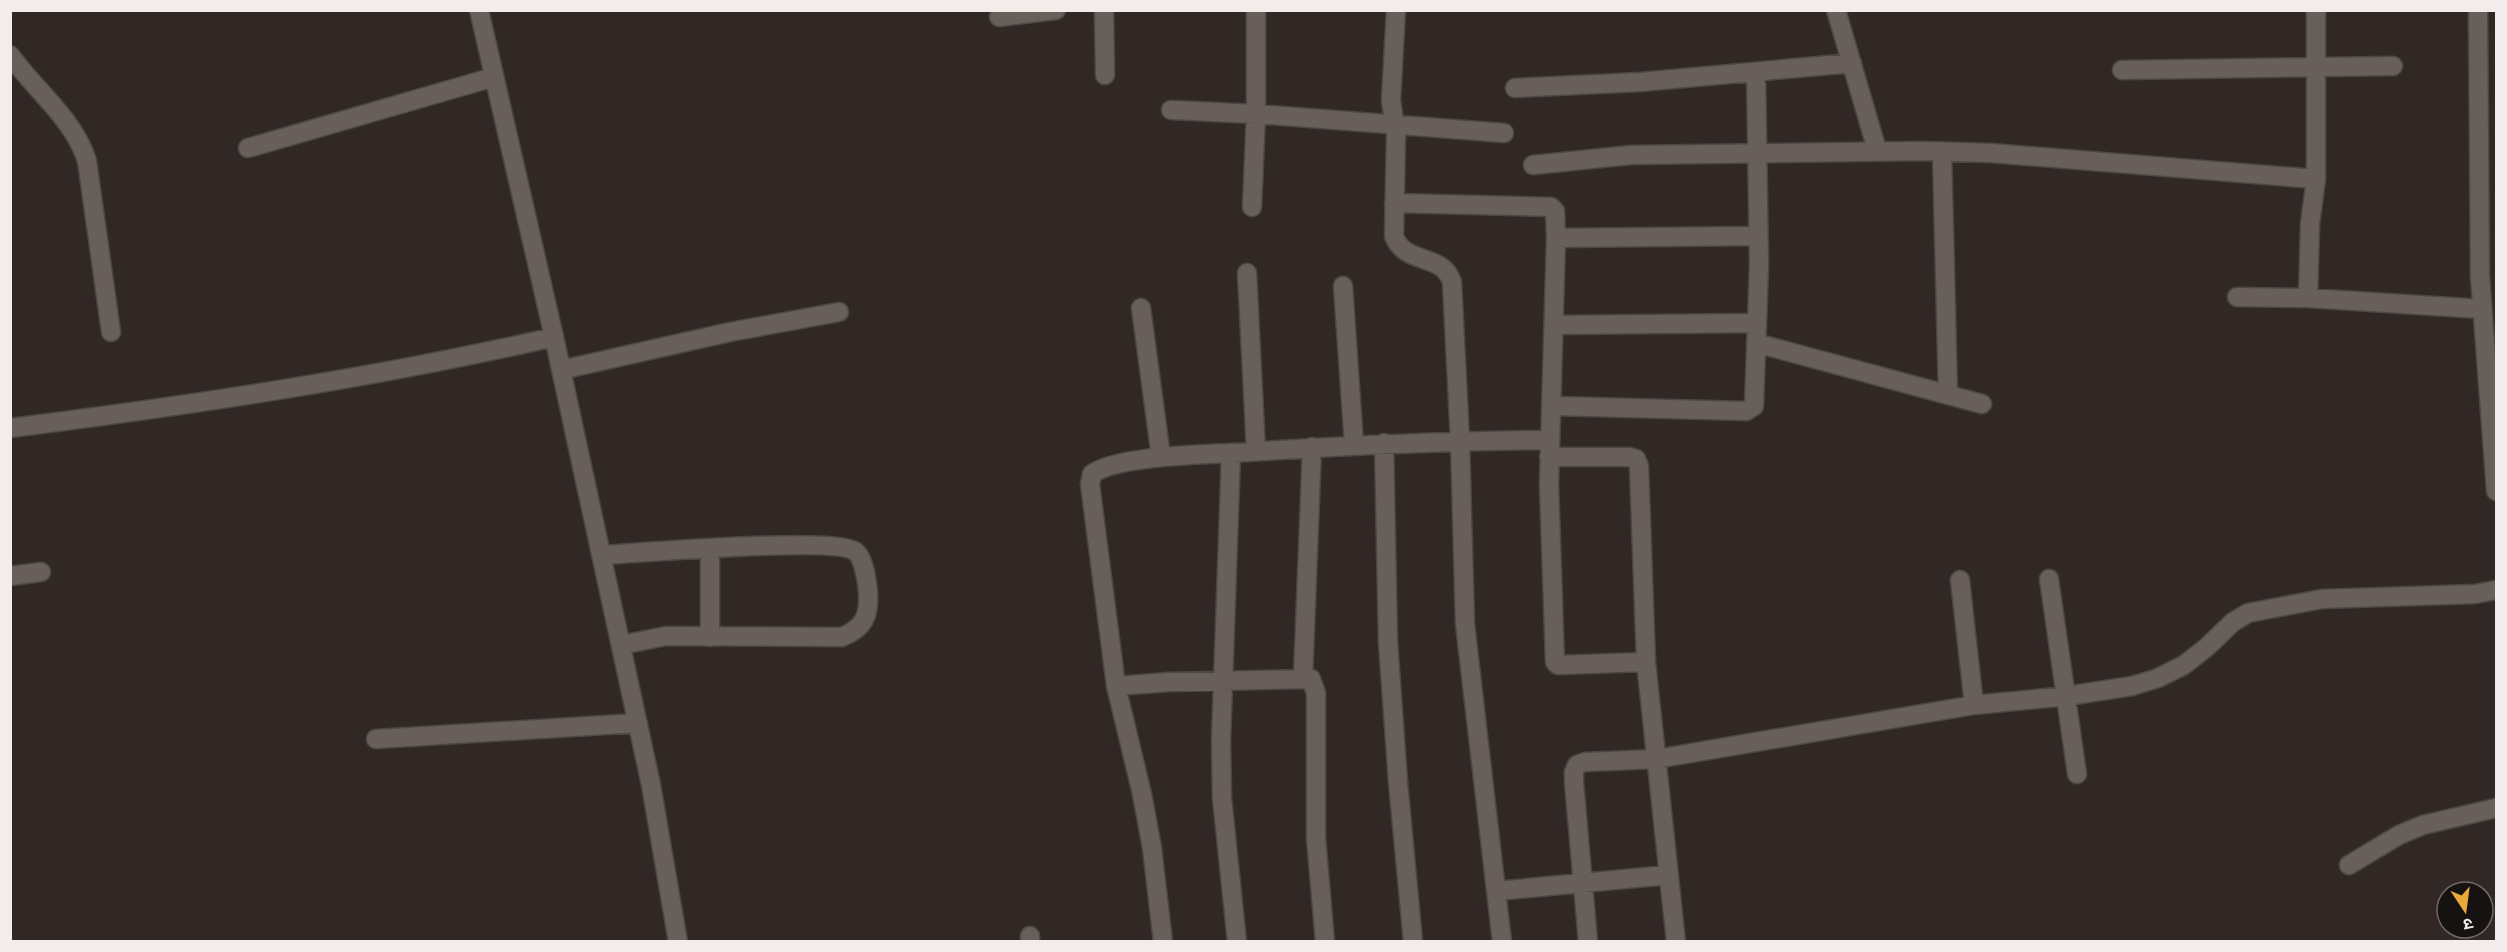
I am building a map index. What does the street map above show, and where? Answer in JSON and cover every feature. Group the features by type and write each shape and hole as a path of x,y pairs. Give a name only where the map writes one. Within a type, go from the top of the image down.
{"street":[{"path":"479,10 554,337 638,723 678,942"},
{"path":"999,17 1056,10"},
{"path":"1104,10 1105,75"},
{"path":"1252,207 1256,114 1256,10"},
{"path":"1396,10 1392,100 1396,135 1394,236 1397,245 1405,252 1442,266 1448,271 1452,282 1460,441 1464,624 1502,942"},
{"path":"1836,10 1877,150"},
{"path":"2308,298 2310,224 2316,179 2316,10"},
{"path":"2478,10 2477,142 2482,309 2496,491"},
{"path":"10,55 81,141 87,161 111,332"},
{"path":"1515,88 1629,82 1852,63"},
{"path":"2122,70 2393,66"},
{"path":"1553,406 1746,411 1754,406 1760,265 1756,72"},
{"path":"248,148 494,77"},
{"path":"1171,110 1256,114 1504,133"},
{"path":"1533,165 1631,155 1877,150 1991,153 2316,179"},
{"path":"1942,152 1948,394"},
{"path":"1394,203 1551,207 1555,211 1553,406 1550,448 1555,662 1558,665 1646,662"},
{"path":"1556,238 1758,236"},
{"path":"1246,273 1256,451"},
{"path":"1342,286 1354,444"},
{"path":"2237,297 2308,298 2482,309"},
{"path":"1142,308 1161,457"},
{"path":"561,370 730,332 839,312"},
{"path":"1554,325 1756,323"},
{"path":"10,428 300,386 468,356 554,337"},
{"path":"1756,343 1982,404"},
{"path":"1163,942 1150,837 1116,686 1090,483 1092,474 1110,466 1161,457 1354,444 1460,441 1629,457 1636,459 1640,466 1646,662 1676,942"},
{"path":"1384,443 1388,642 1413,942"},
{"path":"1303,678 1312,447"},
{"path":"1231,453 1222,681 1222,798 1237,942"},
{"path":"602,555 798,544 844,547 856,552 863,562 868,603 866,619 856,631 842,637 666,636 621,645"},
{"path":"710,549 710,637"},
{"path":"10,576 41,572"},
{"path":"2049,579 2077,774"},
{"path":"1960,580 1974,705"},
{"path":"1588,942 1574,782 1574,771 1577,765 1656,759 1974,705 2067,696 2132,686 2158,678 2184,665 2233,622 2248,613 2322,599 2475,594 2496,590"},
{"path":"1116,686 1311,679 1316,693 1316,838 1325,942"},
{"path":"376,739 638,723"},
{"path":"2349,865 2399,835 2423,825 2496,808"},
{"path":"1497,891 1668,875"}]}
